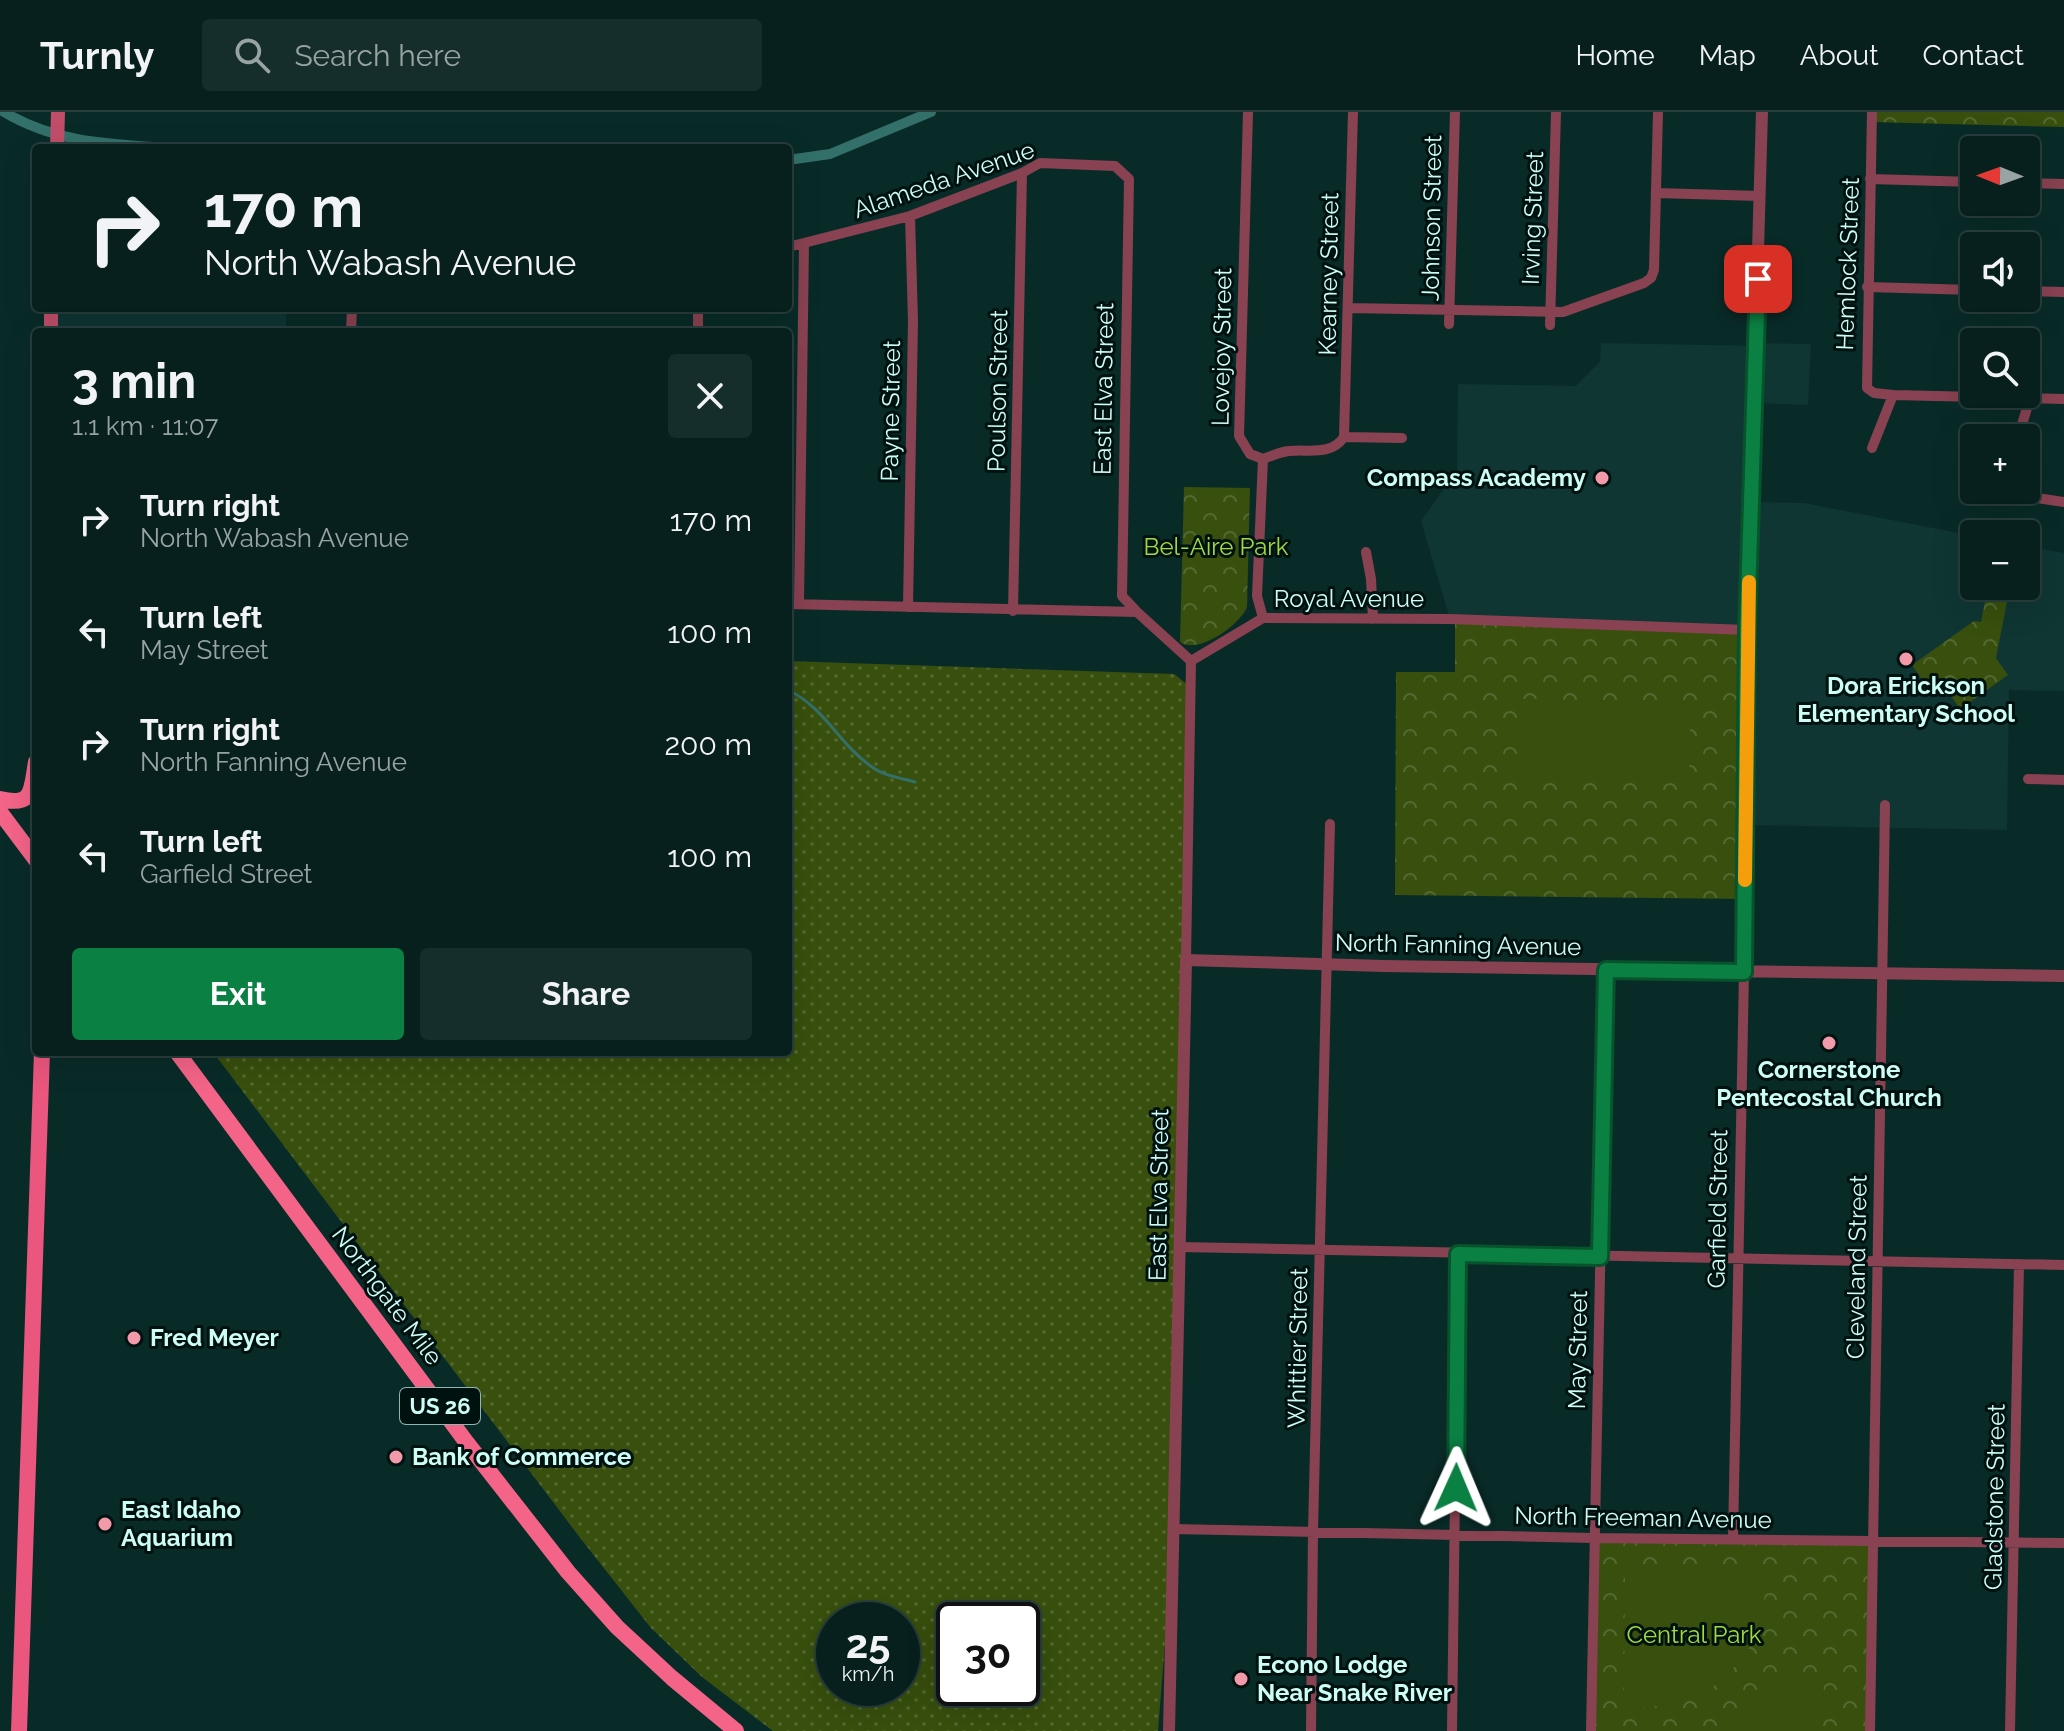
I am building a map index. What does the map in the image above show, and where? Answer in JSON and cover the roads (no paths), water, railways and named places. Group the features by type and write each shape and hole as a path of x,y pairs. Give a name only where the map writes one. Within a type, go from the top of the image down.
{"highway":[{"path":"0,799 11,802 26,800 32,784"},
{"path":"0,812 32,855"},
{"name":"Northgate Mile","path":"180,1056 467,1443 553,1553 617,1627 730,1729"}],"main road":[{"path":"57,144 58,115"},
{"path":"19,1731 42,1056"}],"street":[{"name":"Lovejoy Street","path":"1248,112 1239,436 1250,454 1263,459"},
{"name":"Kearney Street","path":"1344,437 1353,112"},
{"name":"Johnson Street","path":"1449,324 1455,112"},
{"name":"Irving Street","path":"1550,325 1556,112"},
{"path":"1348,308 1563,312 1644,283 1651,278 1654,270 1658,112"},
{"name":"Garfield Street","path":"1733,1539 1747,630 1762,112"},
{"name":"Hemlock Street","path":"1872,112 1867,388 1874,393 1893,395"},
{"name":"Alameda Avenue","path":"792,246 910,216 1022,173 1040,163 1115,166"},
{"name":"East Elva Street","path":"1115,166 1129,179 1122,596 1137,612"},
{"name":"Poulson Street","path":"1013,611 1022,173"},
{"path":"1870,179 1960,182"},
{"path":"2040,183 2064,184"},
{"path":"1656,193 1760,196"},
{"name":"Payne Street","path":"908,607 913,321 910,216"},
{"path":"804,244 794,604 1137,612 1191,661"},
{"path":"1867,287 1960,290"},
{"path":"2040,291 2064,292"},
{"path":"1872,448 1893,395 1960,396"},
{"path":"2040,398 2064,399"},
{"path":"1263,618 1257,596 1263,459 1285,452 1329,450 1344,437 1402,438"},
{"path":"2040,498 2064,502"},
{"path":"1366,552 1373,619"},
{"name":"Royal Avenue","path":"1191,661 1263,618 1747,630"},
{"name":"East Elva Street","path":"1169,1731 1191,661"},
{"path":"2028,779 2064,780"},
{"name":"Cleveland Street","path":"1870,1731 1885,805"},
{"name":"Whittier Street","path":"1311,1731 1330,824"},
{"name":"North Fanning Avenue","path":"1186,960 1327,965 2064,976"},
{"name":"May Street","path":"1591,1731 1606,970"},
{"path":"1180,1247 2064,1265"},
{"path":"1452,1731 1458,1254"},
{"name":"Gladstone Street","path":"2010,1731 2019,1264"},
{"name":"North Freeman Avenue","path":"1174,1529 2064,1543"}],"waterway":[{"path":"4,112 63,136 116,144"},
{"path":"792,159 830,154 931,112"},
{"path":"792,692 812,706 872,767 887,775 915,782"}],"place":[{"name":"Compass Academy","path":"1602,478"},
{"name":"Dora Erickson Elementary School","path":"1906,659"},
{"name":"Cornerstone Pentecostal Church","path":"1829,1043"},
{"name":"Fred Meyer","path":"134,1338"},
{"name":"Bank of Commerce","path":"396,1457"},
{"name":"East Idaho Aquarium","path":"105,1524"},
{"name":"Econo Lodge Near Snake River","path":"1241,1679"}],"park label":[{"name":"Bel-Aire Park","path":"1216,547"},
{"name":"Central Park","path":"1694,1635"}]}
